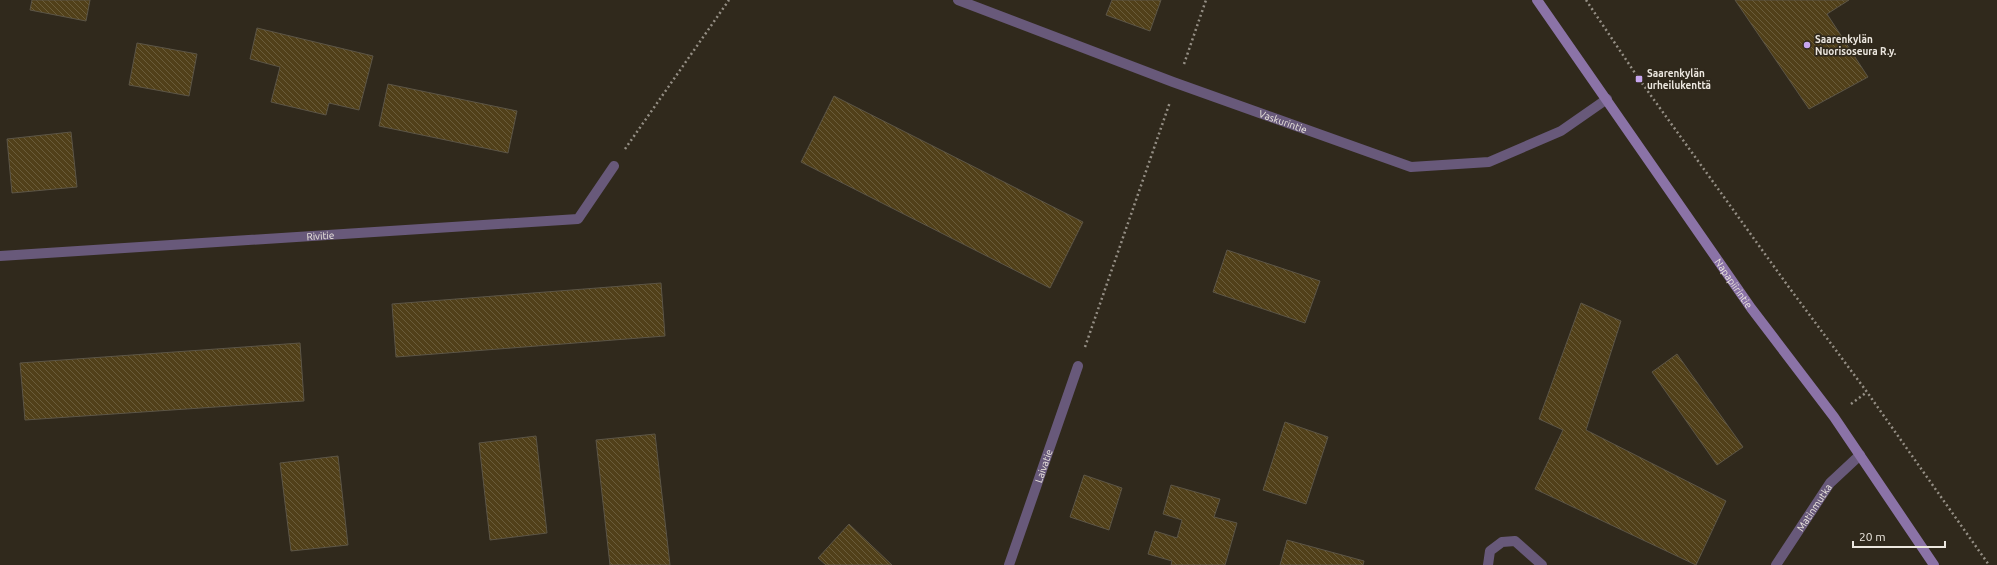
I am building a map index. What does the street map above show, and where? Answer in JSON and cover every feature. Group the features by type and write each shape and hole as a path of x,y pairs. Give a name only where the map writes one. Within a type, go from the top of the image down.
{"main road":[{"name":"Napapiirintie","path":"1537,0 1751,308 1834,417 1934,565"}],"street":[{"name":"Vaskurintie","path":"958,0 1177,84 1411,167 1489,162 1561,131 1607,100"},
{"name":"Rivitie","path":"0,256 578,219 614,166"},
{"name":"Laivatie","path":"1009,565 1078,366"},
{"name":"Matinmutka","path":"1776,565 1830,483 1860,455"},
{"path":"1488,565 1490,551 1502,542 1515,541 1542,565"}],"path":[{"path":"614,166 729,0"},
{"path":"1078,366 1206,0"},
{"path":"1586,0 1639,79 1788,286 1867,392 1989,565"}],"building":[{"path":"32,0 90,0 86,21 30,10"},
{"path":"1112,0 1161,0 1150,31 1106,15"},
{"name":"Saarenkylän Nuorisoseura R.y.","path":"1735,0 1849,0 1827,14 1868,77 1809,109"},
{"path":"257,28 373,56 359,110 329,103 326,115 271,102 280,67 250,59"},
{"path":"137,43 197,54 189,96 129,85"},
{"path":"388,84 517,111 508,153 379,126"},
{"path":"834,96 1083,222 1050,288 801,162"},
{"path":"71,132 77,187 12,193 7,139"},
{"path":"1227,250 1320,281 1305,323 1213,292"},
{"path":"661,283 665,336 396,357 392,304"},
{"path":"1581,303 1621,321 1586,430 1726,501 1696,565 1535,489 1563,430 1539,419"},
{"path":"300,343 304,401 25,420 20,363"},
{"path":"1677,354 1743,447 1717,465 1652,372"},
{"path":"1285,422 1328,437 1306,504 1263,490"},
{"path":"655,434 670,565 610,565 596,440"},
{"path":"536,436 547,533 490,540 479,443"},
{"path":"338,456 348,545 291,551 280,463"},
{"path":"1084,475 1122,488 1109,530 1070,517"},
{"path":"1171,485 1220,499 1214,517 1237,523 1225,565 1171,565 1172,561 1148,554 1155,531 1177,538 1182,520 1163,514"},
{"path":"849,524 892,565 826,565 818,558"},
{"path":"1287,540 1364,561 1363,565 1280,565"}],"place":[{"name":"Saarenkylän Nuorisoseura R.y.","path":"1807,45"},
{"name":"Saarenkylän urheilukenttä","path":"1639,79"}]}
